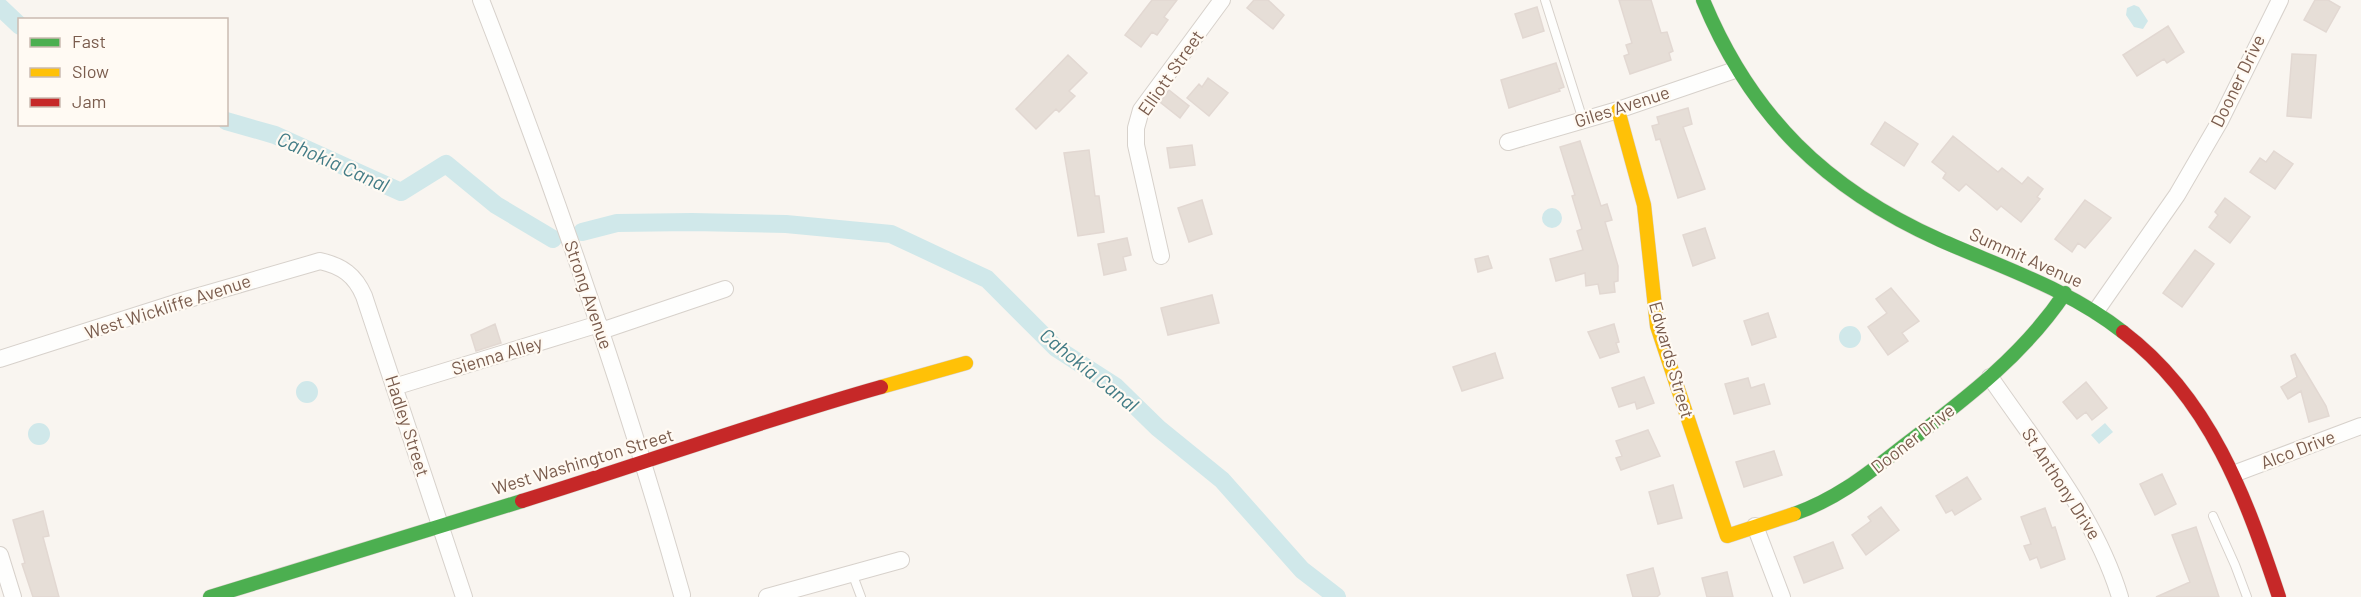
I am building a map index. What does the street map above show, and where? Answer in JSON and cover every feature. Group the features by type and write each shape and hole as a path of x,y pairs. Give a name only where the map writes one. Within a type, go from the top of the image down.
{"street":[{"name":"Strong Avenue","path":"481,0 518,96 600,328 645,463 680,596"},
{"name":"Elliott Street","path":"1161,256 1136,146 1136,128 1141,110 1222,0"},
{"name":"Summit Avenue","path":"1703,0 1735,70 1755,100 1784,134 1838,181 1883,210 1936,238 2065,293 2096,311 2160,364 2189,398 2211,429 2236,473 2279,597"},
{"name":"Dooner Drive","path":"2096,311 2177,195 2220,121 2280,0"},
{"name":"Giles Avenue","path":"1508,142 1618,110 1735,70"},
{"name":"Edwards Street","path":"1618,110 1644,206 1652,300 1657,326 1727,536"},
{"name":"West Wickliffe Avenue","path":"0,359 175,303 320,261 336,265"},
{"name":"Hadley Street","path":"336,265 351,274 359,285 464,597"},
{"name":"Sienna Alley","path":"394,387 600,328 725,289"},
{"name":"Dooner Drive","path":"1727,536 1794,515 1843,493 1990,377 2040,328 2065,293"},
{"name":"West Washington Street","path":"210,597 645,463 789,413 966,363"},
{"name":"St Anthony Drive","path":"1990,377 2087,518 2102,546 2120,597"},
{"name":"Alco Drive","path":"2236,473 2361,426"},
{"path":"1755,526 1782,597"},
{"path":"0,555 13,597"},
{"path":"767,597 901,560"}],"lane":[{"path":"1545,0 1583,120"},
{"path":"2213,516 2247,597"},
{"path":"852,573 861,597"}],"water":[{"path":"2134,5 2139,7 2148,21 2143,29 2134,27 2126,15 2127,8"},
{"path":"1552,208 1559,211 1562,218 1559,225 1552,228 1545,225 1542,218 1545,211"},
{"path":"1850,326 1858,329 1861,337 1858,345 1850,348 1842,345 1839,337 1842,329"},
{"path":"303,381 311,381 318,388 318,396 311,403 303,403 296,396 296,388"},
{"path":"35,423 43,423 50,430 50,438 43,445 35,445 28,438 28,430"},
{"path":"2105,423 2113,432 2099,444 2091,435"}],"building":[{"path":"1152,0 1177,0 1164,17 1168,20 1157,35 1152,32 1141,47 1125,35"},
{"path":"1254,0 1268,0 1284,15 1273,29 1247,8"},
{"path":"1619,0 1651,0 1661,33 1667,32 1673,51 1669,53 1671,60 1630,74 1624,56 1629,54 1626,45 1632,43"},
{"path":"2315,0 2328,0 2340,7 2326,32 2304,20"},
{"path":"1537,7 1544,31 1523,38 1515,14"},
{"path":"2168,26 2184,52 2167,63 2164,59 2137,76 2123,55"},
{"path":"2292,54 2316,55 2311,118 2287,116"},
{"path":"1068,55 1087,73 1069,91 1075,96 1059,112 1056,109 1036,129 1016,109"},
{"path":"1556,63 1564,87 1559,89 1560,91 1509,108 1501,80"},
{"path":"1208,78 1228,93 1209,116 1187,98 1199,84 1202,87"},
{"path":"1169,90 1189,106 1180,118 1160,102"},
{"path":"1688,108 1692,124 1683,127 1705,189 1678,198 1660,139 1656,140 1652,126 1659,124 1657,117"},
{"path":"1885,122 1918,144 1904,166 1871,144"},
{"path":"1953,136 1998,172 2002,168 2022,184 2028,177 2043,189 2037,197 2040,199 2021,222 2001,206 1997,210 1966,184 1959,191 1943,178 1946,173 1932,162"},
{"path":"1580,141 1601,206 1607,204 1612,220 1605,222 1618,266 1618,281 1614,282 1615,292 1600,294 1598,284 1586,286 1585,273 1556,281 1550,259 1583,250 1577,231 1582,229 1572,196 1575,195 1560,147"},
{"path":"1192,145 1195,165 1170,168 1167,148"},
{"path":"1089,150 1095,196 1099,196 1104,232 1078,236 1064,153"},
{"path":"2274,151 2293,164 2275,189 2250,172 2260,158 2266,162"},
{"path":"2225,198 2250,217 2230,243 2209,227 2218,215 2215,212"},
{"path":"1202,200 1212,234 1189,242 1178,208"},
{"path":"2085,200 2111,218 2085,248 2078,243 2072,252 2055,239"},
{"path":"1705,228 1715,258 1693,266 1683,235"},
{"path":"1127,238 1131,255 1123,257 1126,270 1104,275 1098,244"},
{"path":"2195,250 2214,264 2182,307 2163,293"},
{"path":"1488,256 1492,268 1478,272 1475,259"},
{"path":"1891,288 1919,321 1902,333 1908,341 1888,355 1868,327 1887,313 1876,299"},
{"path":"1212,295 1219,323 1168,335 1161,308"},
{"path":"1768,313 1776,337 1752,345 1744,321"},
{"path":"495,324 501,343 476,351 471,335"},
{"path":"1614,324 1619,352 1600,358 1588,332"},
{"path":"1495,353 1503,378 1462,391 1453,367"},
{"path":"2295,354 2326,406 2329,416 2309,422 2301,391 2288,399 2281,387 2297,377 2291,356"},
{"path":"1644,377 1654,403 1637,409 1635,402 1619,407 1612,388"},
{"path":"1748,378 1751,388 1764,384 1770,404 1734,414 1725,384"},
{"path":"2086,382 2107,408 2092,420 2086,412 2077,419 2063,402"},
{"path":"1648,430 1660,456 1621,470 1616,458 1622,456 1616,441"},
{"path":"1774,451 1782,475 1744,487 1736,462"},
{"path":"2162,474 2176,504 2155,515 2140,484"},
{"path":"1967,477 1981,499 1955,515 1952,510 1946,513 1936,496"},
{"path":"1673,485 1682,518 1658,524 1649,492"},
{"path":"1881,507 1899,530 1866,555 1852,535 1871,521 1868,517"},
{"path":"2045,508 2052,528 2055,527 2065,559 2041,568 2037,557 2030,560 2024,546 2031,544 2021,517"},
{"path":"43,511 49,536 43,537 59,597 33,597 22,564 25,563 13,520"},
{"path":"2196,527 2219,597 2156,597 2190,582 2172,535"},
{"path":"1833,542 1843,568 1804,583 1794,557"},
{"path":"1653,568 1660,594 1657,597 1633,597 1627,575"},
{"path":"1727,572 1733,597 1707,597 1702,578"}],"waterway":[{"name":"Cahokia Canal","path":"0,7 18,24"},
{"name":"Cahokia Canal","path":"228,122 275,135 401,192 446,164 496,205 553,239"},
{"name":"Cahokia Canal","path":"582,232 617,223 692,222 786,224 891,234 987,279 1056,348 1115,386 1158,428 1222,480 1302,570 1337,597"}],"traffic: fast":[{"path":"1703,0 1722,42 1744,79 1769,113 1797,144 1828,172 1899,220 2058,291 2123,332"},
{"path":"1794,514 1841,492 1953,408 2032,336 2065,293"},
{"path":"210,597 522,501"}],"traffic: slow":[{"path":"1618,110 1644,205 1657,326 1727,536 1794,514"},
{"path":"881,387 966,363"}],"traffic: jam":[{"path":"2123,332 2153,358 2202,418 2238,487 2279,597"},
{"path":"522,501 881,387"}]}
